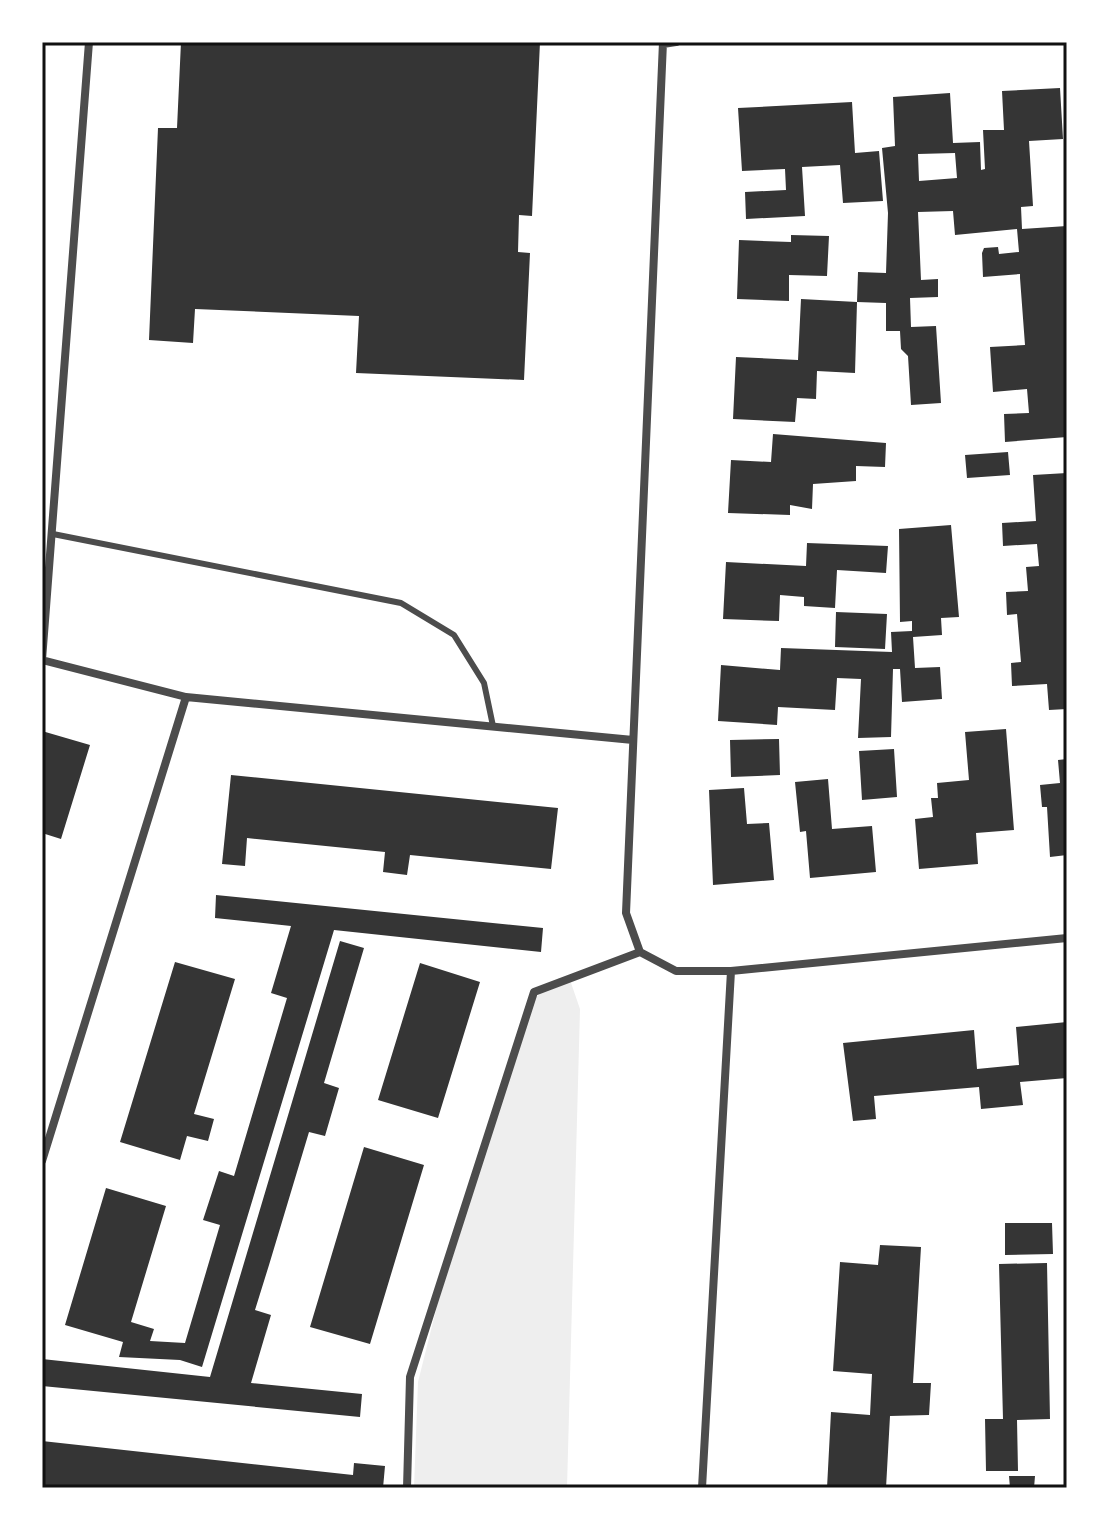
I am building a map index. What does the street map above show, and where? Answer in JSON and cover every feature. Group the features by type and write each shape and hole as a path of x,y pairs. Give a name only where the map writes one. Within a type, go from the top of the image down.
{"street":[{"path":"89,42 42,660 186,697 633,740"},
{"path":"676,42 663,43 626,913 640,952 676,971 731,971 1067,938"},
{"path":"42,1161 186,697"},
{"path":"407,1488 410,1377 534,992 640,952"},
{"path":"702,1488 731,971"}],"lane":[{"path":"53,534 401,603 454,635 484,683 493,726"}],"shaded area":[{"path":"559,978 570,980 580,1009 567,1488 414,1488 418,1382 437,1306 534,999"}],"building":[{"path":"181,42 540,42 532,216 519,215 518,252 530,253 524,380 356,373 359,316 195,309 193,343 149,340 158,128 177,128"},
{"path":"1060,88 1063,139 1029,141 1033,206 1021,207 1022,229 1067,226 1067,437 1005,442 1004,414 1029,413 1027,389 993,392 990,347 1025,345 1020,274 983,277 982,253 984,248 998,247 999,254 1019,252 1017,229 955,235 953,211 918,212 921,280 938,279 938,297 910,298 911,327 936,326 941,403 911,405 908,356 901,349 900,331 886,331 886,303 857,302 858,272 886,273 888,213 882,148 895,146 893,97 950,93 953,143 980,142 981,170 985,169 983,130 1004,130 1002,91","holes":["955,153 957,178 919,181 918,154"]},
{"path":"852,102 855,153 879,151 883,201 843,203 840,165 802,167 805,216 746,219 745,192 786,190 785,169 742,171 738,108"},
{"path":"791,235 829,236 827,276 789,275 789,301 737,299 739,240 791,242"},
{"path":"801,299 857,302 855,373 817,371 816,399 797,398 795,422 733,419 736,357 798,360"},
{"path":"773,434 886,443 885,467 856,466 856,481 813,484 812,509 790,505 790,515 728,513 731,460 771,462"},
{"path":"1008,452 1010,475 967,478 965,455"},
{"path":"1067,473 1067,709 1049,710 1047,684 1012,686 1011,663 1021,662 1017,614 1007,615 1006,592 1028,591 1026,567 1039,566 1037,544 1003,546 1002,523 1036,521 1033,475"},
{"path":"951,525 959,617 941,618 942,635 913,637 915,668 940,667 942,699 902,702 900,669 893,669 891,737 858,738 861,679 837,678 835,710 778,707 777,725 718,721 721,665 780,670 781,648 892,652 891,632 912,631 912,621 900,622 899,529"},
{"path":"807,543 888,546 886,573 837,570 835,608 804,606 804,597 780,595 779,621 723,619 726,562 806,566"},
{"path":"836,612 887,614 885,649 835,647"},
{"path":"1006,729 1014,830 976,833 978,864 919,869 915,819 933,817 931,798 938,798 937,783 969,780 965,732"},
{"path":"42,731 90,745 61,839 42,833"},
{"path":"779,739 780,775 731,777 730,740"},
{"path":"894,749 897,797 862,800 859,751"},
{"path":"1067,759 1067,855 1050,857 1047,807 1042,807 1040,785 1060,783 1058,760"},
{"path":"231,775 558,808 551,869 410,855 407,875 383,872 385,852 247,838 245,866 222,864"},
{"path":"828,779 832,829 872,826 876,872 810,878 806,831 800,832 795,782"},
{"path":"744,788 747,824 769,823 774,880 713,885 709,790"},
{"path":"216,895 543,928 541,952 334,930 202,1367 180,1360 119,1357 123,1342 65,1325 106,1188 166,1206 131,1322 154,1329 150,1341 185,1343 220,1225 203,1220 219,1171 234,1176 287,998 271,993 291,926 215,918"},
{"path":"340,941 364,948 324,1083 339,1088 325,1136 309,1132 255,1310 271,1315 251,1383 362,1394 360,1417 42,1386 42,1359 210,1377"},
{"path":"175,962 235,979 194,1114 214,1119 208,1141 187,1136 180,1160 120,1142"},
{"path":"420,963 480,982 438,1118 378,1100"},
{"path":"1067,1022 1067,1078 1020,1082 1023,1105 981,1109 979,1087 874,1096 876,1119 853,1121 843,1043 974,1030 977,1069 1019,1065 1016,1027"},
{"path":"364,1147 424,1165 370,1344 310,1327"},
{"path":"1005,1223 1052,1223 1053,1254 1005,1255"},
{"path":"880,1245 921,1247 913,1383 931,1383 929,1415 890,1416 886,1488 827,1488 831,1412 870,1415 872,1374 833,1371 840,1262 878,1265"},
{"path":"1047,1263 1050,1419 1017,1420 1018,1471 986,1471 985,1419 1003,1419 999,1264"},
{"path":"42,1441 353,1475 354,1463 385,1466 383,1488 42,1488"},
{"path":"1009,1476 1035,1476 1034,1488 1010,1488"}]}
